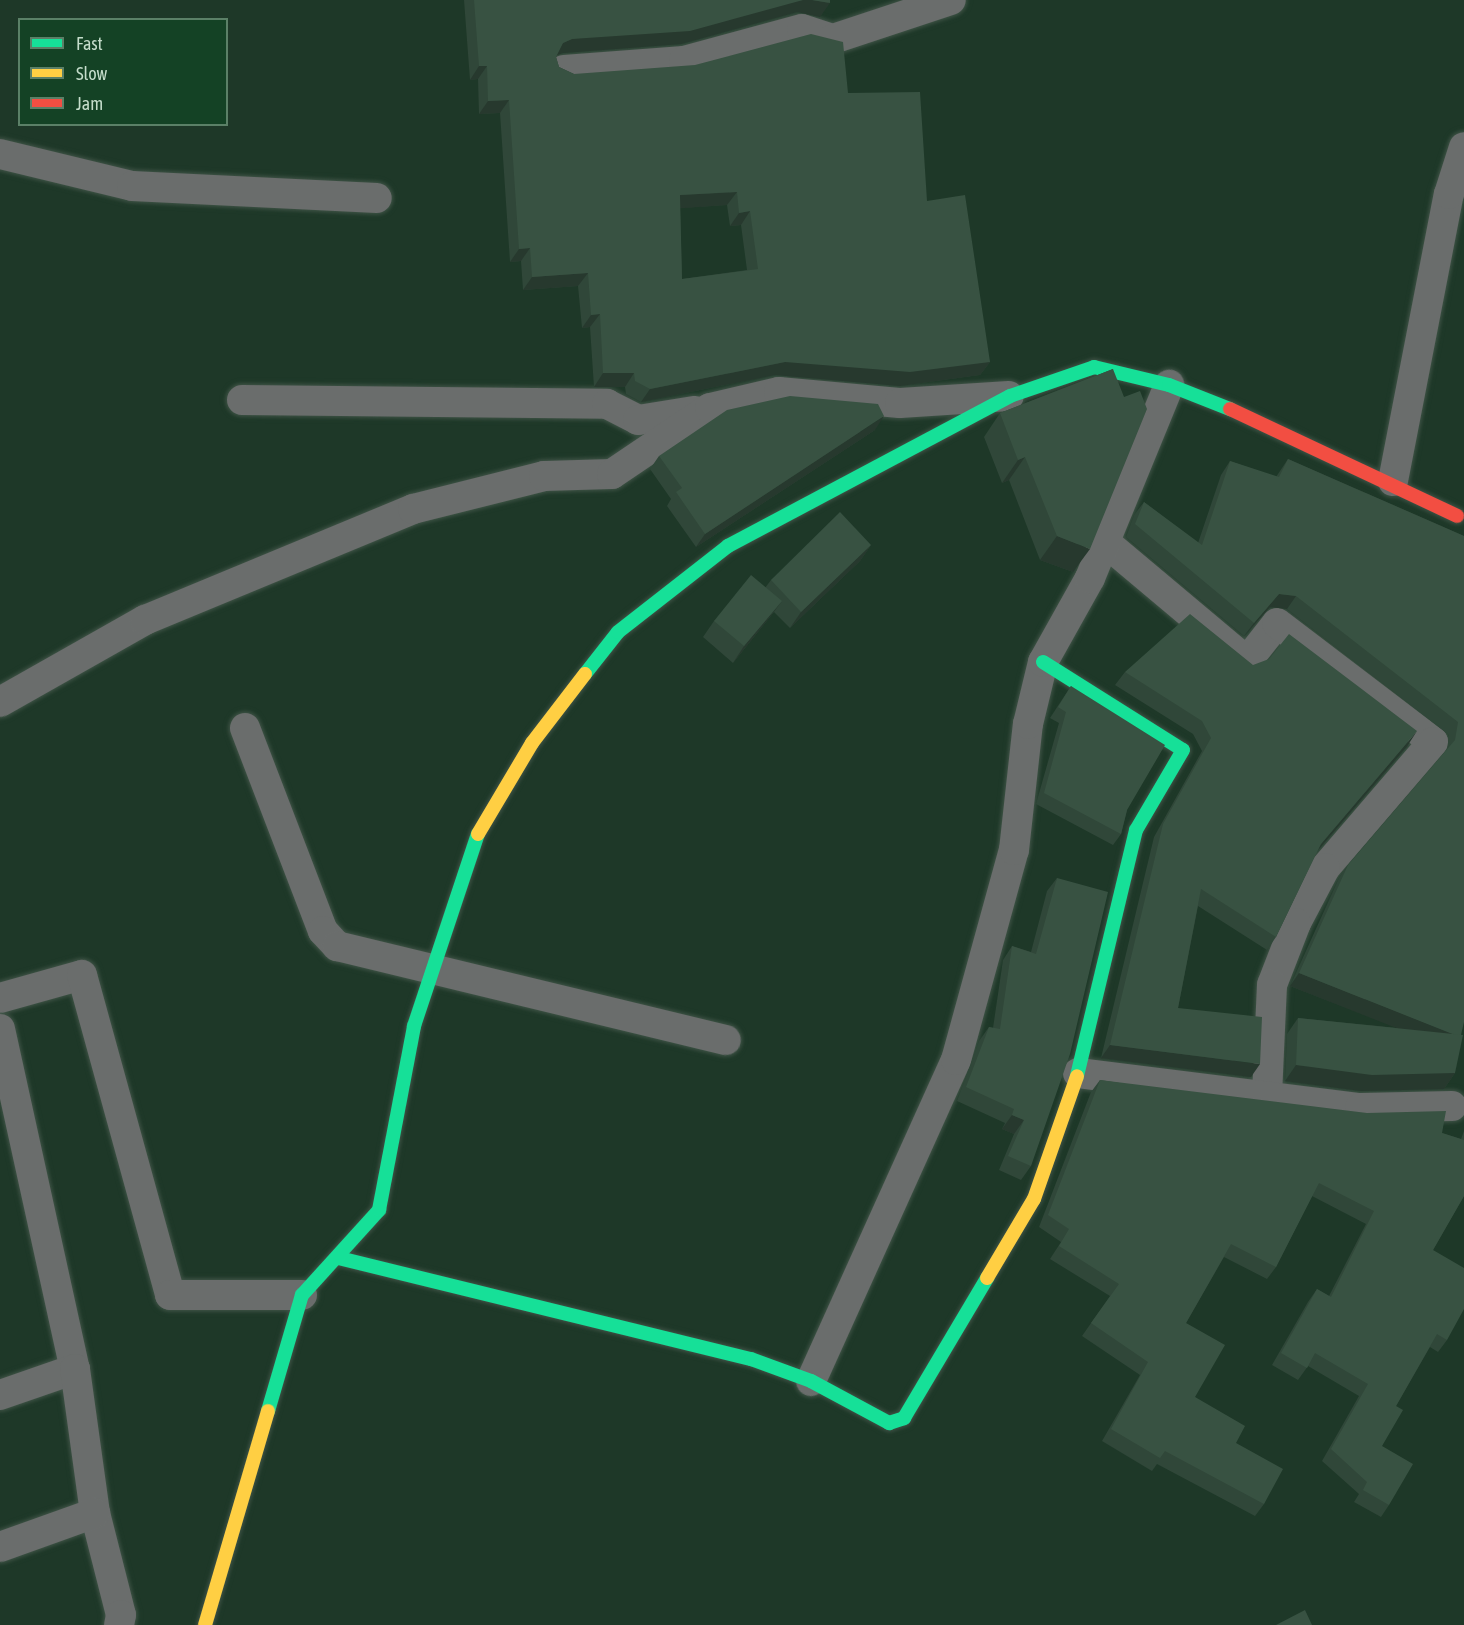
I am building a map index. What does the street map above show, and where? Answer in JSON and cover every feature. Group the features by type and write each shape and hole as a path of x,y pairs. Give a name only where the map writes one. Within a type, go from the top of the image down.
{"street":[{"path":"564,70 684,61 802,28 833,39 951,0"},
{"path":"1393,481 1449,194 1464,147"},
{"path":"0,154 132,186 377,198"},
{"path":"205,1625 302,1295 339,1258 379,1210 414,1026 478,833 532,743 618,632 728,546 1010,396 1094,367 1169,385 1393,481 1457,516"},
{"path":"811,1381 956,1060 1014,850 1028,724 1043,662 1105,542 1169,385"},
{"path":"242,400 607,404 638,420 710,408 779,392 900,403 1010,396"},
{"path":"0,702 145,620 413,509 544,476 612,474 710,408"},
{"path":"1105,542 1247,661 1277,623 1433,742 1324,868 1296,923 1272,985 1267,1097"},
{"path":"339,1258 751,1359 811,1381 889,1423 904,1418 1034,1199 1078,1073 1136,830 1183,750 1043,662"},
{"path":"244,728 323,931 350,952 434,968 726,1040"},
{"path":"0,998 82,975 170,1295 302,1295"},
{"path":"0,1029 75,1369 95,1513 122,1615 119,1625"},
{"path":"1078,1073 1360,1108 1452,1106"},
{"path":"0,1395 75,1369"},
{"path":"0,1547 95,1513"}],"building":[{"path":"474,0 803,0 690,31 572,39 563,43 556,57 559,67 574,74 695,65 811,34 843,42 848,93 920,92 927,201 965,195 990,362 910,372 785,362 650,389 635,381 634,373 603,373 600,314 591,315 588,273 532,277 530,248 519,249 509,100 488,101 487,66 479,66","holes":["737,192 739,213 750,211 758,269 682,279 680,195"]},
{"path":"812,0 830,0 830,3"},
{"path":"1113,369 1124,397 1140,391 1147,409 1090,549 1057,536 1025,457 1018,460 1000,413"},
{"path":"790,396 878,404 884,416 705,534 676,492 682,488 659,456 727,410"},
{"path":"1288,459 1464,536 1464,1022 1461,1035 1455,1035 1299,973 1348,865 1455,740 1458,722 1296,596 1279,594 1254,623 1135,524 1144,502 1202,545 1230,461 1279,477"},
{"path":"840,512 871,545 801,612 771,580"},
{"path":"751,575 782,601 744,646 714,621"},
{"path":"1190,614 1253,665 1269,659 1289,634 1417,731 1321,844 1276,937 1201,889 1178,1008 1262,1017 1260,1064 1110,1045 1163,824 1211,738 1202,721 1125,672"},
{"path":"1071,686 1165,745 1127,810 1121,834 1044,793 1066,712 1058,707"},
{"path":"1057,878 1108,892 1070,1054 1031,1166 1008,1156 1024,1120 1012,1115 1014,1109 966,1087 989,1027 1000,1029 1012,946 1036,954"},
{"path":"1298,1018 1463,1035 1455,1073 1372,1075 1296,1065"},
{"path":"1100,1080 1367,1113 1446,1111 1442,1133 1464,1140 1464,1196 1433,1250 1464,1268 1464,1309 1447,1340 1437,1334 1396,1406 1403,1410 1382,1446 1413,1464 1389,1505 1363,1490 1367,1482 1331,1449 1368,1384 1315,1353 1307,1368 1281,1353 1317,1289 1331,1297 1374,1211 1319,1183 1276,1267 1231,1244 1186,1323 1225,1345 1195,1397 1245,1426 1236,1443 1283,1469 1264,1504 1165,1451 1160,1458 1111,1429 1148,1362 1091,1323 1119,1284 1059,1246 1069,1229 1048,1215"},
{"path":"1305,1610 1312,1625 1276,1625"}],"traffic: fast":[{"path":"585,674 618,632 728,546 1010,396 1094,367 1169,385 1230,409"},
{"path":"1043,662 1183,750 1136,830 1077,1076"},
{"path":"268,1411 302,1295 379,1210 414,1026 478,834"},
{"path":"339,1258 751,1359 811,1381 889,1423 904,1418 987,1278"}],"traffic: slow":[{"path":"478,834 532,743 585,674"},
{"path":"987,1278 1034,1199 1077,1076"},
{"path":"205,1625 268,1411"}],"traffic: jam":[{"path":"1230,409 1457,516"}]}
